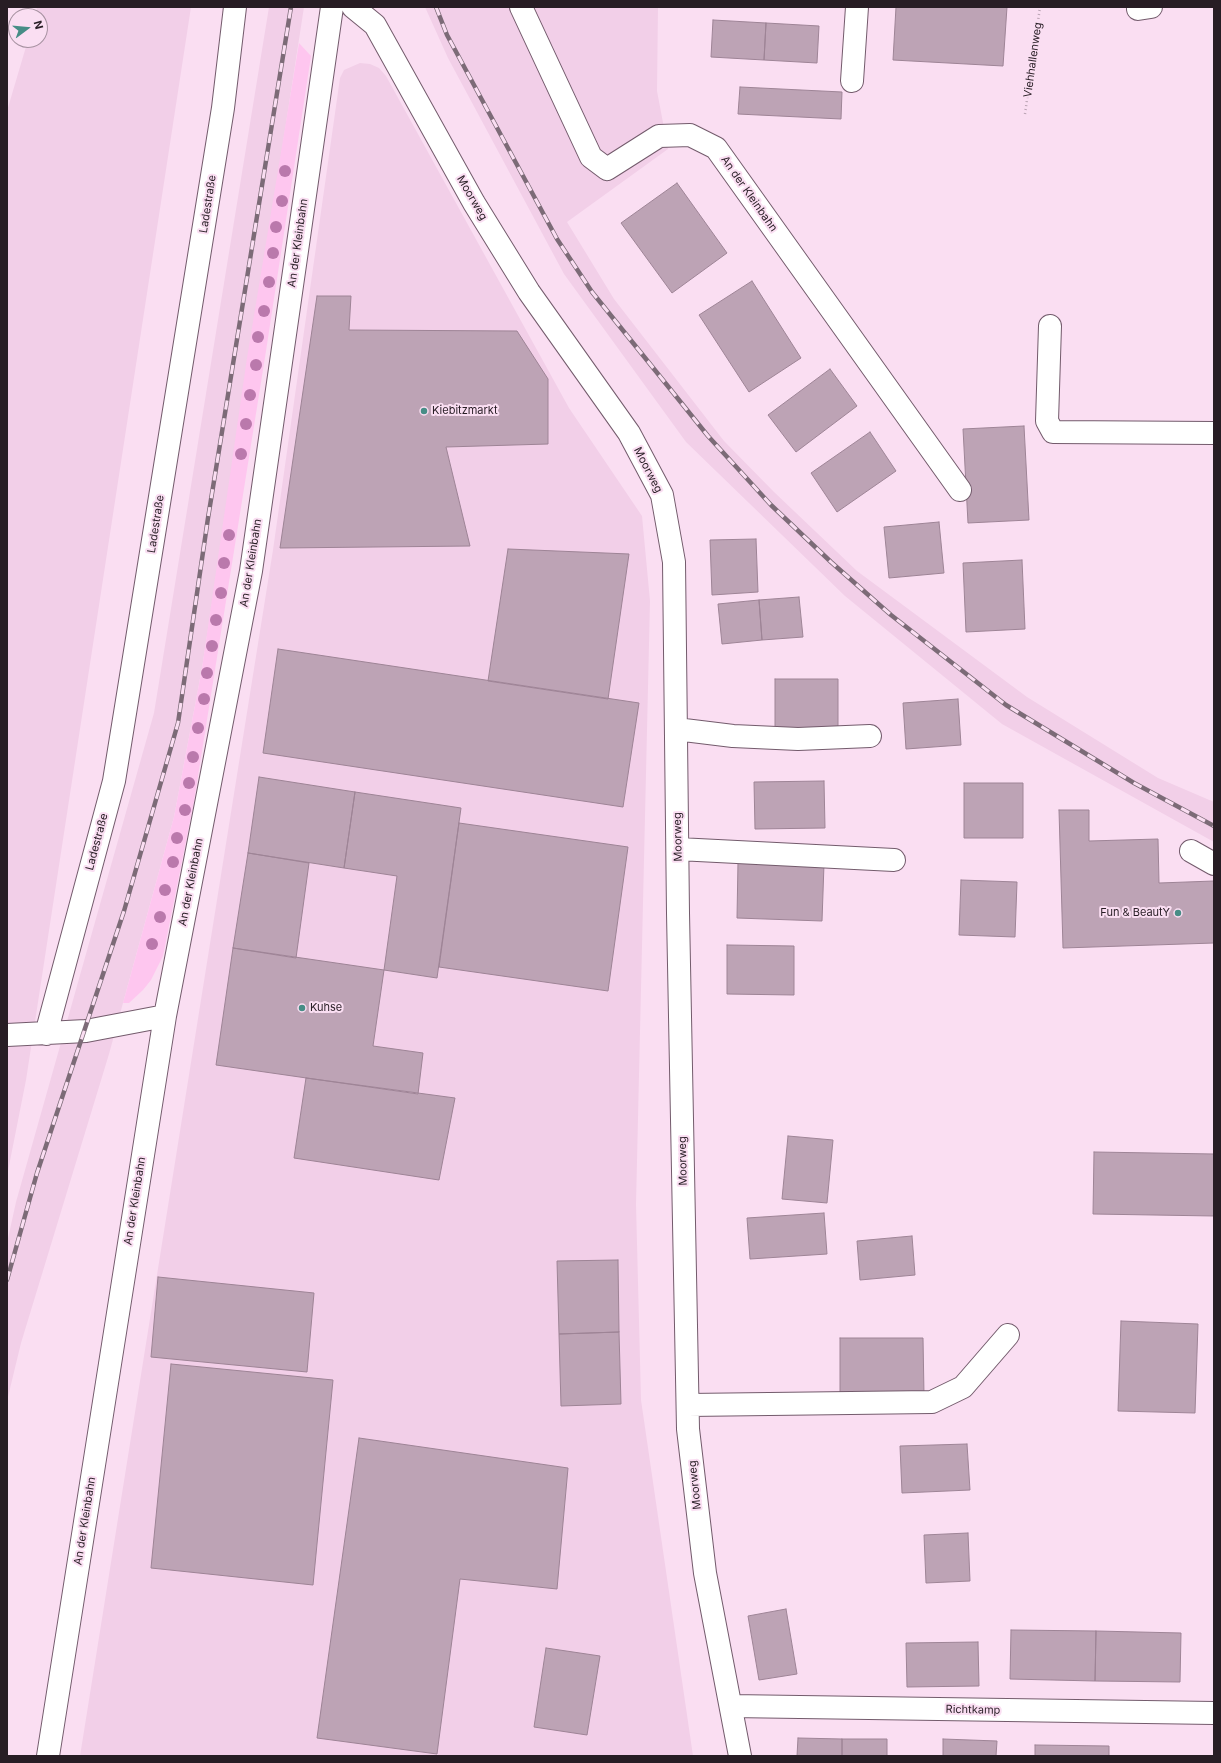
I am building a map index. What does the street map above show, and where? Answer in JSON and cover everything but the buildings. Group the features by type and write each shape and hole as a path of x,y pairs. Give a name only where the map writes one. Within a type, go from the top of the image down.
{"street":[{"name":"Ladestraße","path":"46,1034 114,781 222,116 234,7"},
{"name":"An der Kleinbahn","path":"48,1756 165,1016 251,571 332,7"},
{"name":"Moorweg","path":"353,7 375,25 478,209 529,292 629,433 662,495 674,562 688,1429 704,1573 740,1756"},
{"name":"An der Kleinbahn","path":"521,7 591,157 607,169 659,136 690,135 716,148 960,490"},
{"path":"852,81 857,7"},
{"path":"1050,326 1047,422 1053,432 1214,433"},
{"path":"676,729 733,736 798,739 870,736"},
{"path":"678,849 894,860"},
{"path":"1191,850 1214,864"},
{"path":"7,1035 86,1031 165,1016"},
{"path":"688,1405 932,1402 963,1387 1008,1335"},
{"name":"Richtkamp","path":"731,1706 1214,1713"}],"path":[{"name":"Viehhallenweg","path":"1025,114 1040,7"}],"shaded area":[{"path":"191,7 26,1080 7,1176 7,111 26,48 48,48 48,8 37,8"},
{"path":"269,7 304,7 202,668 174,817 109,1054 21,1343 7,1401 7,1243 16,1202 154,713"},
{"path":"425,7 658,7 657,91 668,149 567,222 614,299 724,441 774,492 857,571 1027,697 1158,778 1214,802 1214,842 1002,724 845,596 686,442 564,274 448,58"},
{"path":"299,43 311,56 266,351 194,801 163,956 151,980 143,990 129,1003 123,1003 174,817 202,668 247,358"},
{"path":"360,63 370,64 379,68 386,76 569,408 642,516 650,601 636,1204 641,1400 693,1756 80,1756 273,550 340,78 344,70"}],"railway":[{"path":"7,1280 37,1173 124,911 178,723 208,518 291,7"},
{"path":"436,7 447,35 557,239 592,292 708,436 771,505 831,562 891,615 1006,705 1134,783 1214,826"}],"place":[{"name":"Kiebitzmarkt","path":"424,411"},
{"name":"Fun & BeautY","path":"1178,913"},
{"name":"Kuhse","path":"302,1008"}]}
